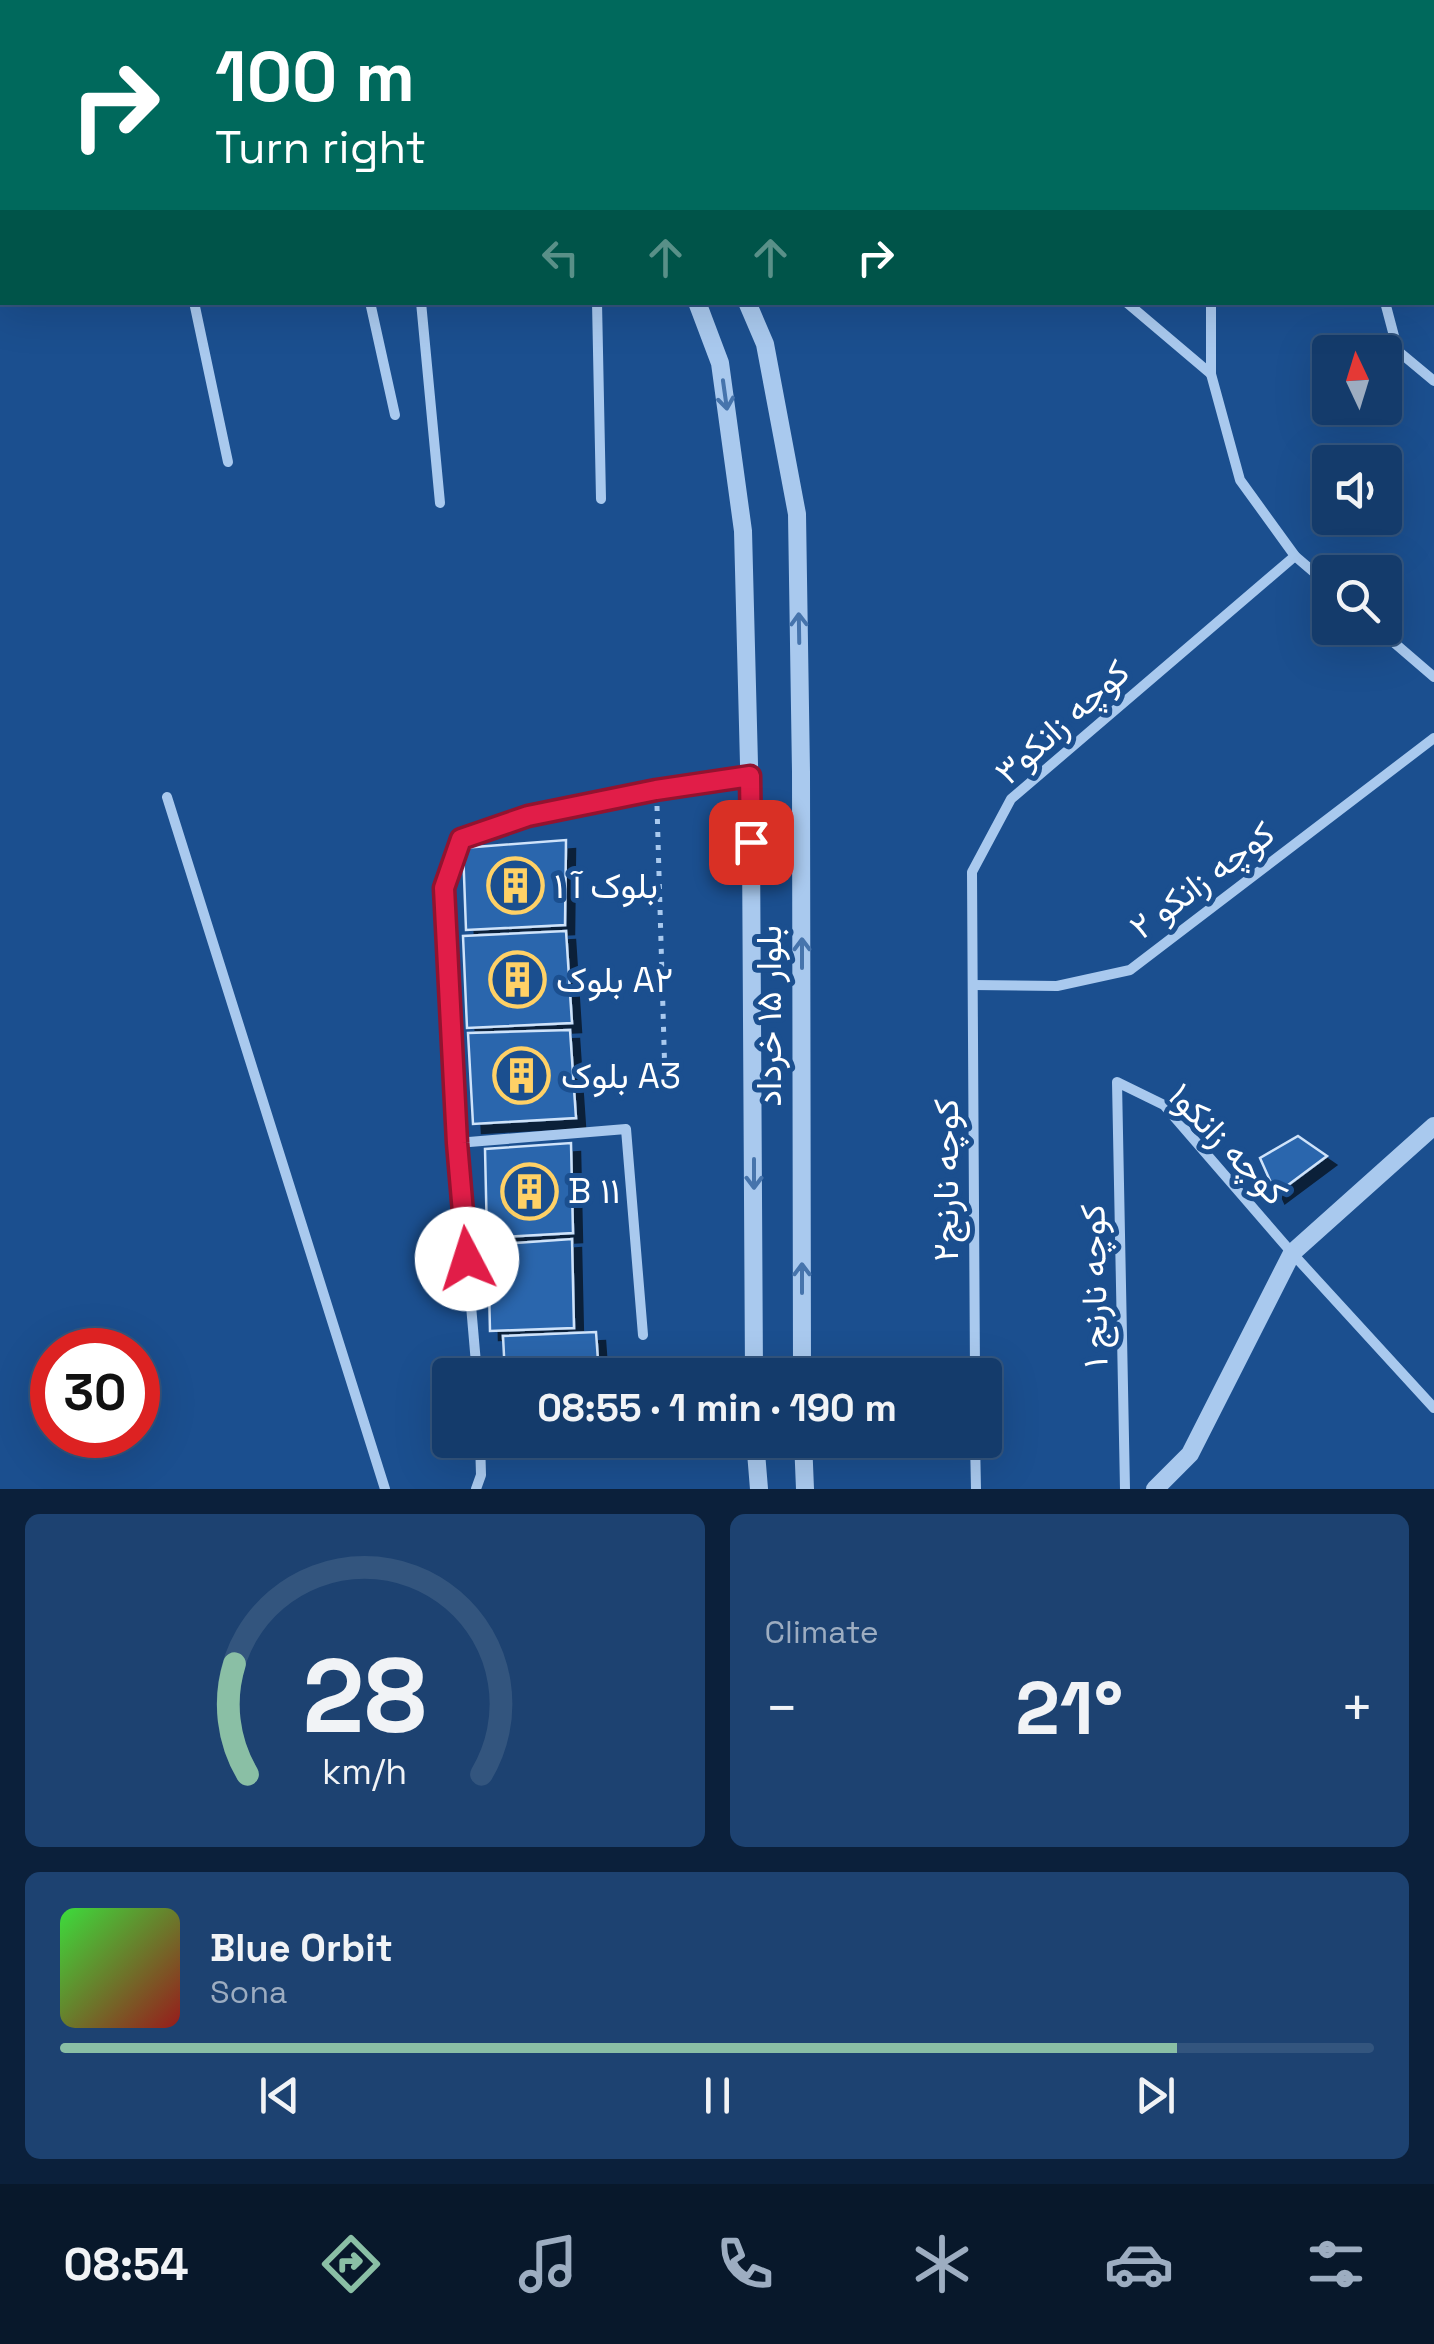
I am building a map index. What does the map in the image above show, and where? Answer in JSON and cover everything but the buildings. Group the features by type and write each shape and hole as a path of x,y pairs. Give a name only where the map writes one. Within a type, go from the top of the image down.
{"street":[{"path":"195,305 228,462"},
{"path":"371,305 395,415"},
{"path":"421,305 440,502"},
{"path":"597,305 600,499"},
{"name":"بلوار ۱۵ خرداد","path":"698,305 720,363 743,532 750,776 754,1358"},
{"name":"بلوار ۱۵ خرداد","path":"749,305 765,344 797,514 802,772 802,1358"},
{"path":"1130,305 1211,374"},
{"path":"1212,305 1211,374 1240,480 1296,556 1312,570"},
{"path":"1386,305 1398,351 1434,381"},
{"name":"کوچه زانکو۳","path":"973,985 972,872 1010,799 1296,556"},
{"path":"1396,645 1434,678"},
{"name":"کوچه زانکو ۲","path":"973,985 1057,986 1130,970 1434,738"},
{"path":"476,1358 457,1143 444,888 461,839 528,816 750,776"},
{"path":"167,797 385,1489"},
{"name":"کوچه نارنج۲","path":"973,985 975,1358"},
{"name":"کوچه زانکو۱","path":"1117,1082 1164,1105 1434,1408"},
{"name":"کوچه نارنج ۱","path":"1117,1082 1125,1489"},
{"path":"1154,1489 1190,1454 1292,1253 1434,1126"},
{"path":"457,1143 626,1130 643,1336"},
{"path":"476,1489 480,1458"},
{"path":"756,1458 759,1489"},
{"path":"803,1458 805,1489"},
{"path":"976,1458 976,1489"}],"path":[{"path":"656,790 664,1078"}],"place":[{"name":"بلوک آ ۱","path":"515,886"},
{"name":"بلوک A۲","path":"517,980"},
{"name":"بلوک A3","path":"522,1076"},
{"name":"B ۱۱","path":"529,1191"}],"route":[{"path":"467,1259 444,888 461,839 528,816 750,776 751,842"}]}
